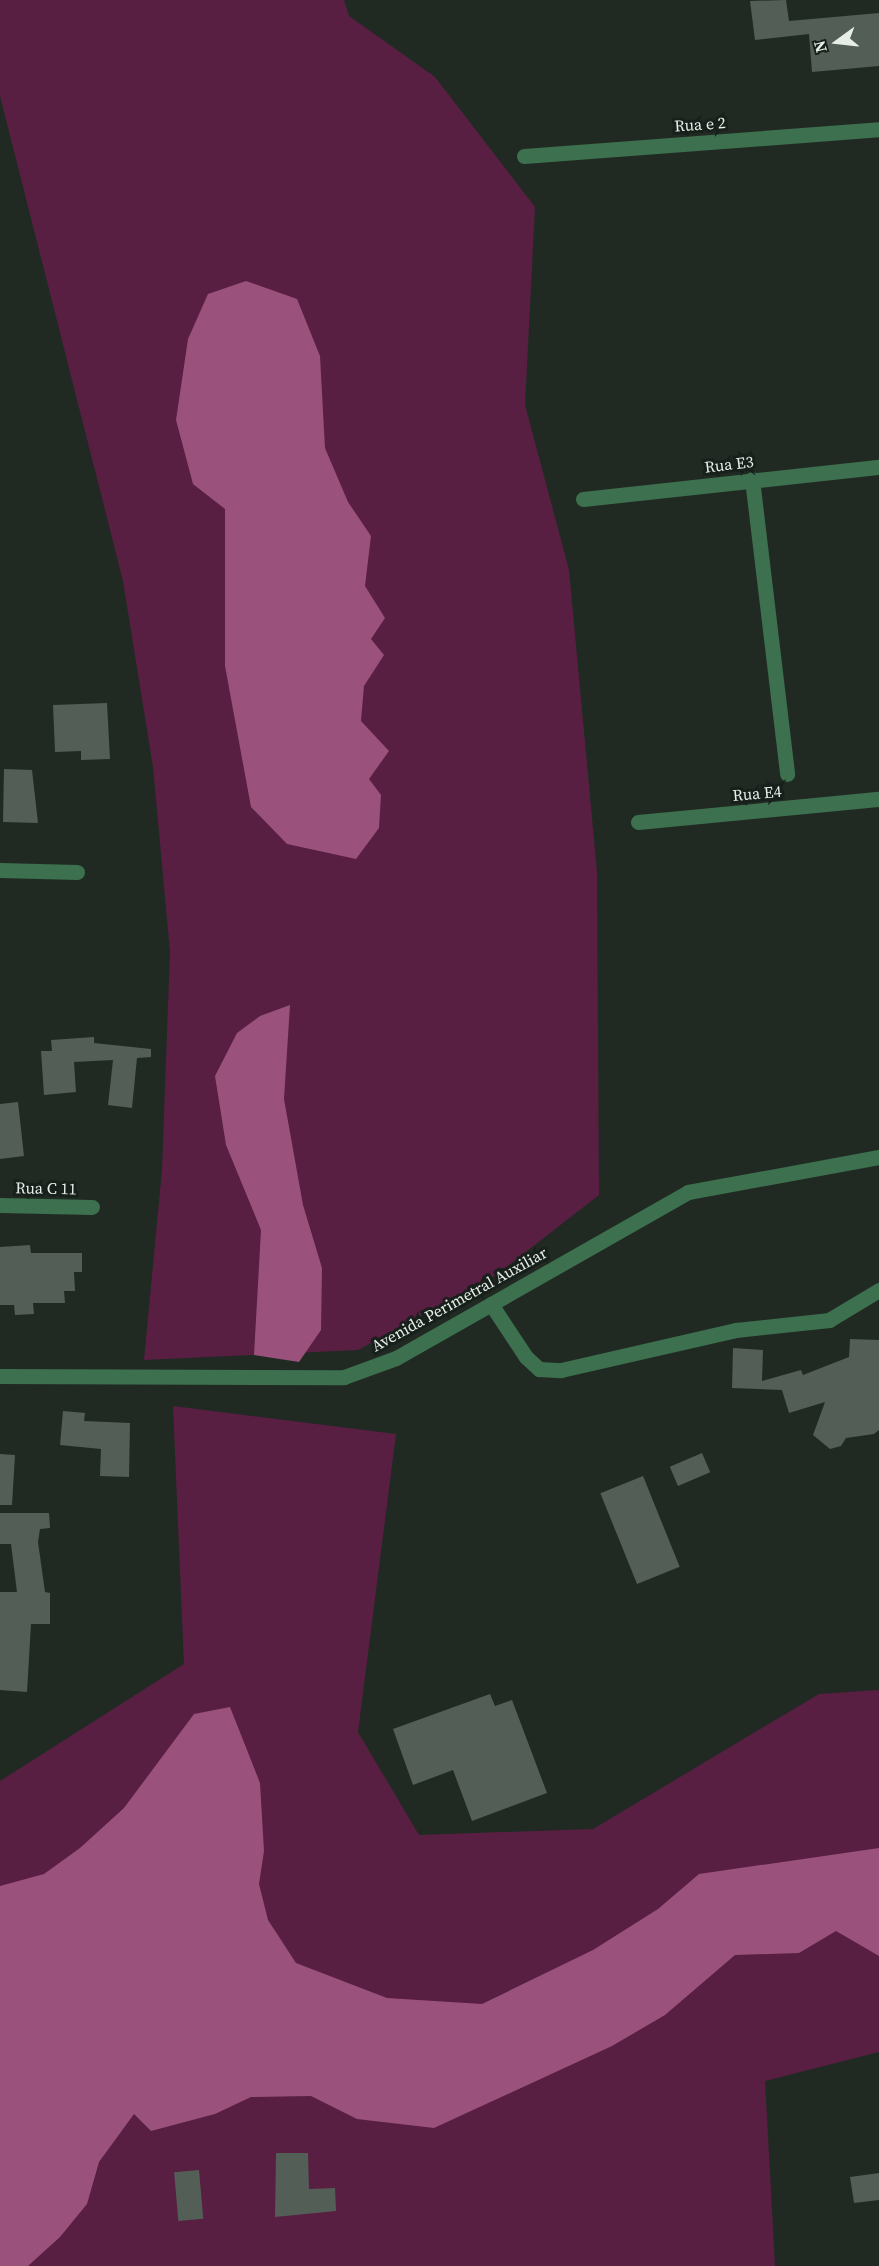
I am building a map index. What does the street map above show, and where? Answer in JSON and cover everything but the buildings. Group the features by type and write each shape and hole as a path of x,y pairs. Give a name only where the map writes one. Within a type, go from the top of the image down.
{"street":[{"name":"Rua e 2","path":"524,156 879,129"},
{"name":"Rua E3","path":"583,499 879,467"},
{"path":"752,479 787,774"},
{"name":"Rua E4","path":"638,822 879,800"},
{"path":"0,870 77,873"},
{"name":"Avenida Perimetral Auxiliar","path":"0,1376 344,1377 396,1358 688,1192 879,1157"},
{"name":"Rua C 11","path":"0,1205 92,1207"},
{"path":"491,1304 526,1357 539,1369 561,1370 736,1330 829,1320 879,1290"}],"shaded area":[{"path":"0,0 344,0 349,16 435,77 535,207 525,405 569,570 597,872 599,1195 496,1275 358,1350 144,1360 162,1170 170,952 153,767 123,581 0,96"},
{"path":"246,281 297,299 320,356 325,448 348,502 371,536 365,586 385,618 371,639 384,655 364,686 361,721 389,751 369,779 381,795 379,828 356,859 287,844 251,807 225,666 225,509 193,484 176,420 188,339 208,294"},
{"path":"290,1005 284,1099 303,1205 322,1268 321,1330 299,1362 254,1355 261,1230 226,1145 215,1076 237,1033 260,1016"},
{"path":"173,1406 396,1434 358,1732 419,1835 593,1829 819,1694 879,1690 879,2052 765,2081 775,2266 0,2266 0,1781 184,1664"},
{"path":"230,1707 260,1783 264,1851 259,1884 268,1920 296,1963 387,1998 482,2004 593,1950 658,1909 699,1874 879,1848 879,1956 836,1931 799,1953 735,1955 665,2015 612,2046 434,2128 357,2119 311,2096 251,2097 215,2114 151,2131 134,2114 99,2162 87,2204 60,2237 28,2266 0,2266 0,1886 44,1874 80,1848 124,1808 194,1714"}]}
